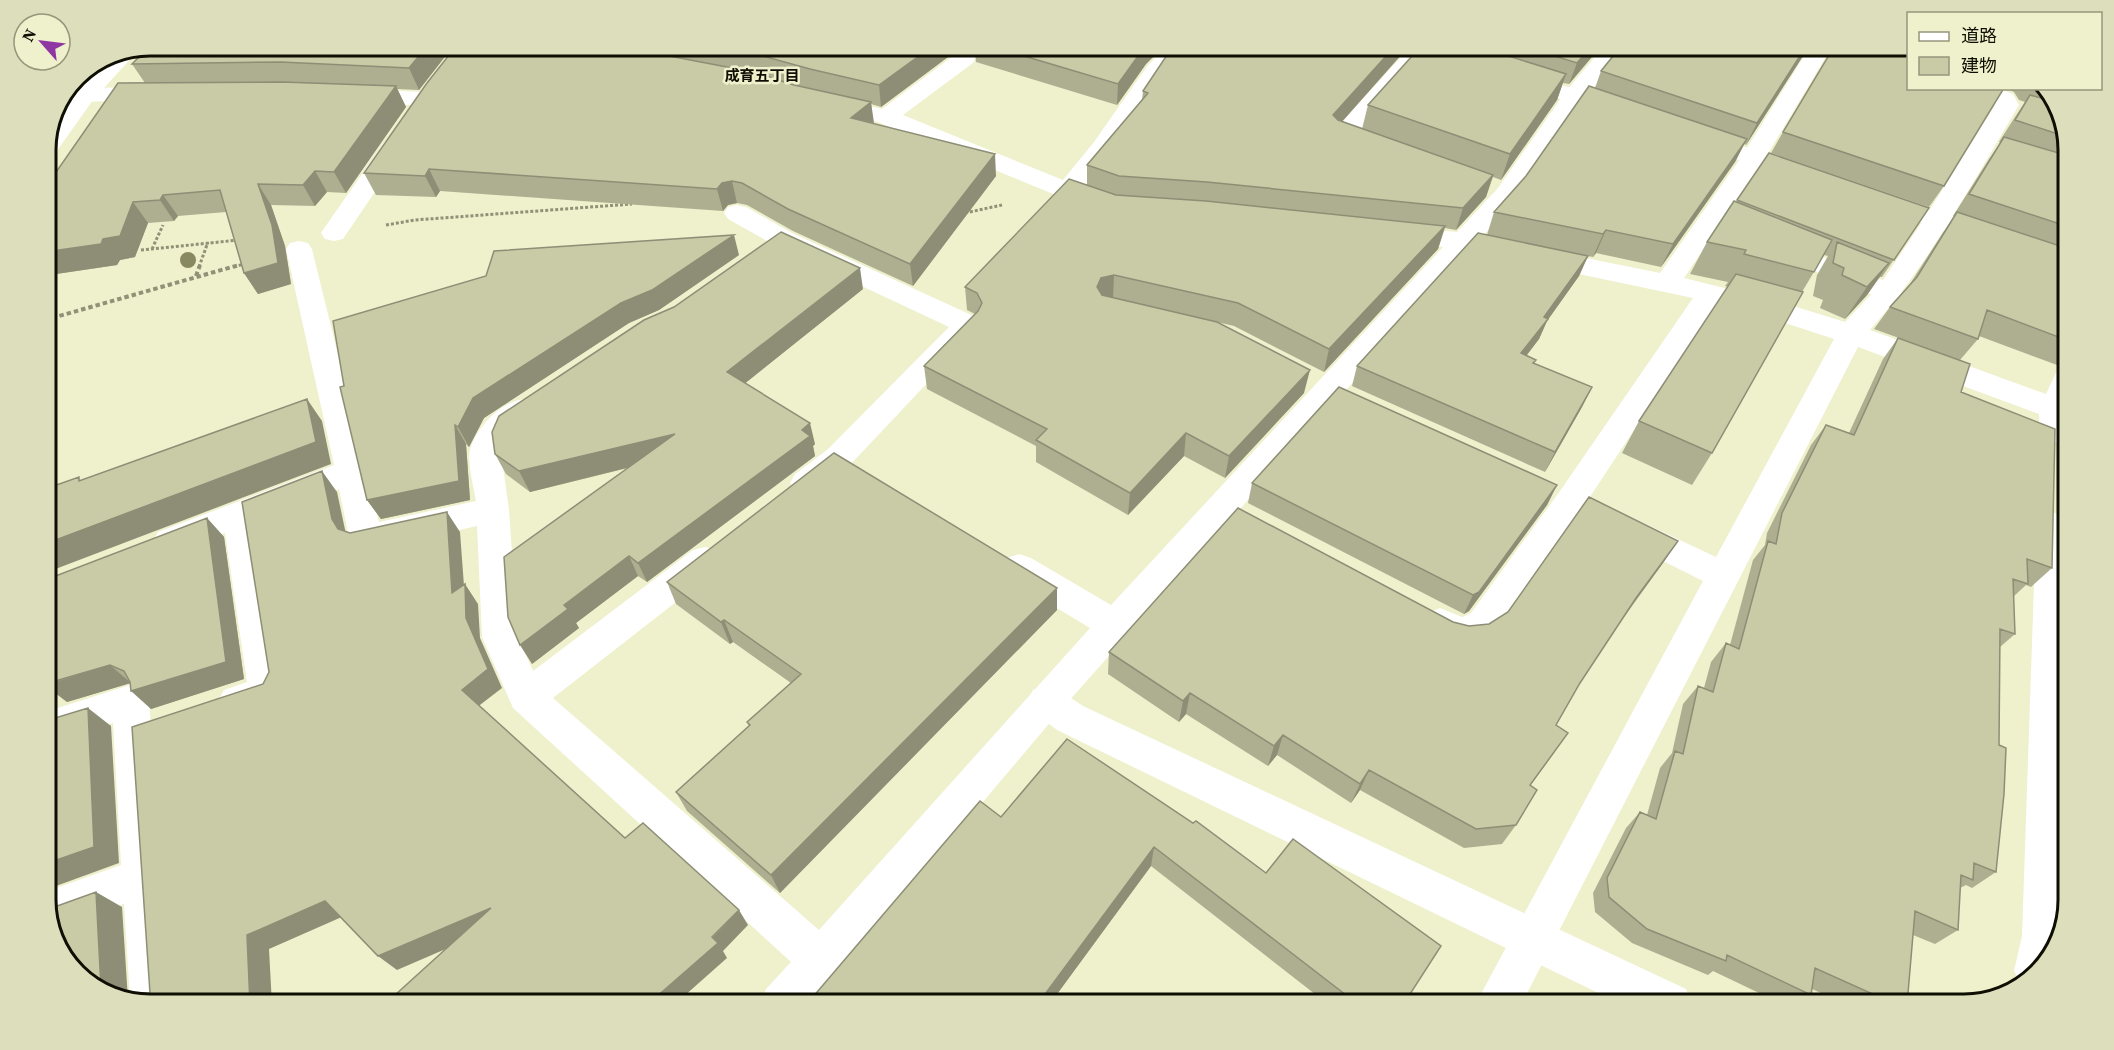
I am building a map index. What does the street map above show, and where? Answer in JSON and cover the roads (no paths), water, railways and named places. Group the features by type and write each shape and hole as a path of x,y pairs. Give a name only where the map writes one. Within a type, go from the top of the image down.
{"street":[{"path":"1067,191 1103,147 1156,70 1171,55"},
{"path":"1398,154 1343,135 1424,55"},
{"path":"792,994 1046,701 1221,507 1317,385 1463,241 1496,189 1609,55"},
{"path":"1667,283 1721,224 1754,157 1825,55"},
{"path":"886,117 965,58"},
{"path":"58,132 85,95 117,61"},
{"path":"1498,71 1641,119"},
{"path":"1503,994 1851,334 1889,292 1937,220 1993,150 2018,108 2000,96 1980,90"},
{"path":"85,95 177,94"},
{"path":"334,233 421,107 337,95"},
{"path":"807,99 886,117 1067,191 1115,208 1126,208"},
{"path":"1675,130 1830,183"},
{"path":"1862,194 2058,263"},
{"path":"737,213 783,239 968,324 838,458 781,502"},
{"path":"1369,231 1463,241 1667,283 1778,310 1851,334 2058,411"},
{"path":"755,259 783,239"},
{"path":"299,249 366,538 493,510"},
{"path":"1416,610 1457,632 1470,632 1483,623 1581,505 1710,294"},
{"path":"1317,385 1360,405"},
{"path":"554,390 496,428 485,452 493,510 500,637 526,697 821,960"},
{"path":"2046,947 2053,481 2058,443"},
{"path":"838,458 869,477"},
{"path":"142,553 351,471"},
{"path":"1581,505 1722,575"},
{"path":"1221,507 1252,524"},
{"path":"211,709 267,691 239,514"},
{"path":"526,697 734,538"},
{"path":"992,551 1115,625"},
{"path":"56,725 130,701 149,728 142,878 151,994"},
{"path":"1046,701 1070,718 1647,994"},
{"path":"56,909 142,878"}],"lane":[{"path":"1763,241 1889,292"}],"district":[{"name":"成育五丁目","path":"762,75"}]}
